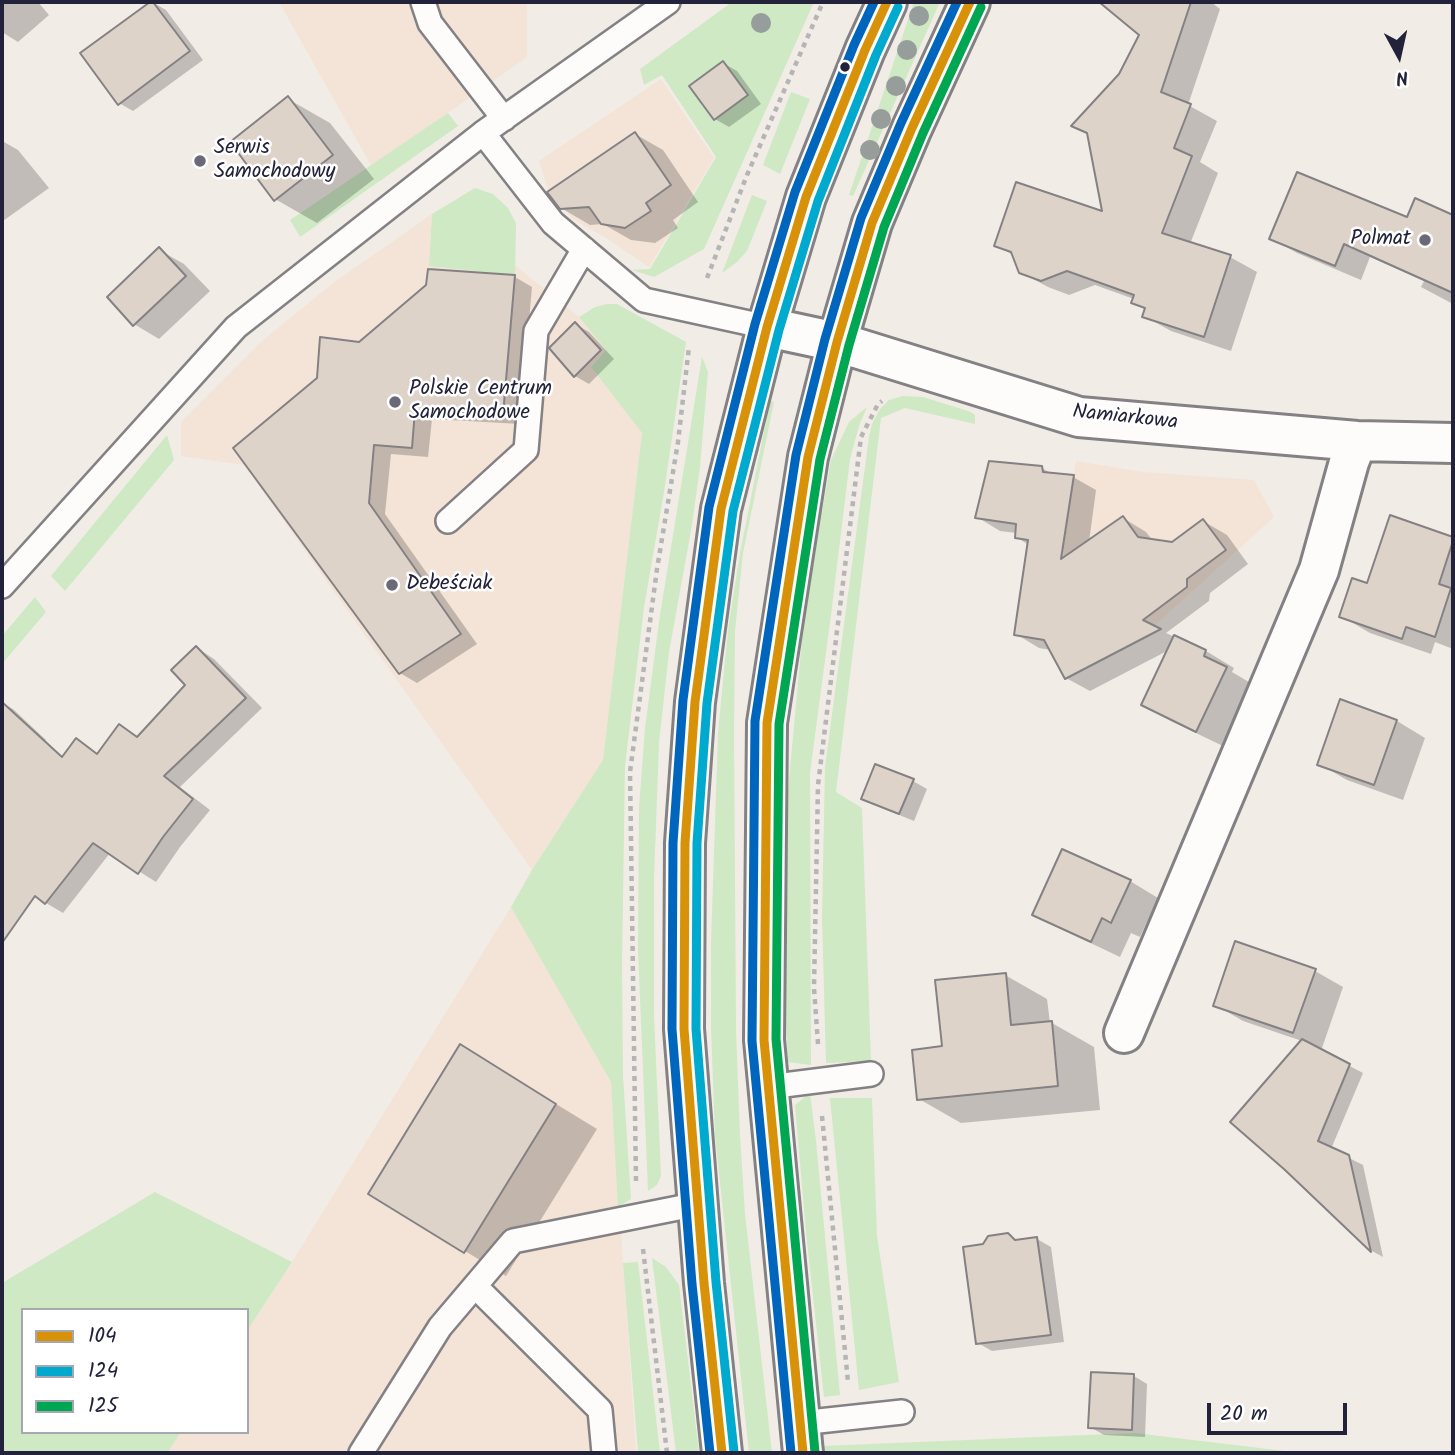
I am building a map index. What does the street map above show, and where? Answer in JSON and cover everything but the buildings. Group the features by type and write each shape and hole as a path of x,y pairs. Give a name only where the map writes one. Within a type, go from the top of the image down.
{"street":[{"path":"722,1453 684,1029 685,842 695,702 721,509 767,327 806,197 887,2"},
{"path":"802,1438 764,1040 767,723 808,457 838,342 872,223 912,128 971,2"},
{"name":"Namiarkowa","path":"767,327 838,342 1079,417 1357,441 1453,443"},
{"path":"1124,1033 1320,570 1357,441"}],"lane":[{"path":"423,2 430,23 504,119"},
{"path":"2,586 236,327 483,134 668,2"},
{"path":"483,134 553,223 644,300 767,327"},
{"path":"448,521 526,450 536,331 584,249"},
{"path":"768,1087 871,1073"},
{"path":"360,1453 440,1327 513,1241 698,1204"},
{"path":"474,1286 600,1410 604,1453"},
{"path":"802,1438 851,1418 902,1412"}],"path":[{"path":"747,175 823,2"},
{"path":"851,1418 823,1132 814,988 818,785 861,437"}],"shaded area":[{"path":"279,2 527,2 527,57 372,167"},
{"path":"661,79 714,158 649,267 574,220 549,192 539,161"},
{"path":"432,214 429,263 516,266 579,317 606,350 591,367 642,433 603,761 532,870 244,465 181,456 181,422 263,340 336,281"},
{"path":"1076,461 1143,472 1254,480 1274,517 1139,640 1065,679 1069,601 1063,546"},
{"path":"511,907 611,1082 636,1453 167,1453 180,1434 248,1434 248,1329"}],"green space":[{"path":"732,2 814,2 704,249 654,277 632,270 650,269 716,157 662,75 644,85 640,69"},
{"path":"914,2 940,2 853,196 849,195"},
{"path":"791,92 810,99 780,174 763,165"},
{"path":"448,113 458,126 300,237 290,220"},
{"path":"475,188 493,194 508,208 516,223 515,275 429,266 432,214"},
{"path":"752,195 767,201 747,251 722,273"},
{"path":"617,304 686,342 644,607 625,766 623,1076 631,1199 618,1207 611,1082 511,907 603,760 642,433 591,367 606,350 579,317 595,307"},
{"path":"702,357 708,372 700,467 669,652 659,743 654,879 654,1016 661,1176 657,1185 648,1191 638,949 639,808 645,728 660,615"},
{"path":"903,396 923,397 971,412 975,415 975,424 905,408 881,418 836,792 862,808 871,1061 826,1063 822,918 825,767 869,437 880,409 889,400"},
{"path":"770,401 774,402 743,553 735,631 736,1030 740,1136 745,1214 772,1453 749,1453 715,1136 711,943 718,733 728,630"},
{"path":"867,407 850,459 810,773 811,1065 788,1062 783,982 786,813 804,617 831,460 849,422"},
{"path":"167,435 174,460 65,591 51,576"},
{"path":"35,597 46,612 2,664 2,636"},
{"path":"810,1093 840,1395 824,1397 795,1105"},
{"path":"830,1098 872,1098 877,1236 899,1382 859,1390"},
{"path":"155,1192 292,1262 248,1329 248,1308 21,1308 21,1434 180,1434 167,1453 2,1453 2,1283"},
{"path":"652,1258 666,1267 679,1285 699,1453 676,1453"},
{"path":"638,1262 660,1453 638,1453 623,1263"},
{"path":"1135,1433 1301,1453 824,1453 823,1446"}],"transit line":[{"path":"710,1453 692,1284 672,1029 673,843 683,700 709,507 755,324 795,192 874,2"},
{"name":"104","path":"722,1453 704,1283 684,1029 685,843 695,702 721,509 767,327 806,197 887,2"},
{"path":"791,1453 752,1041 755,721 796,455 825,339 861,218 957,2"},
{"name":"104","path":"803,1453 764,1040 767,723 808,457 837,342 872,223 970,2"},
{"name":"124","path":"734,1452 716,1282 696,1029 697,843 707,703 733,511 779,330 818,201 898,7"},
{"name":"125","path":"815,1452 776,1039 779,724 820,459 849,345 884,227 923,133 981,7"}],"place":[{"name":"Serwis Samochodowy","path":"200,161"},
{"name":"Polmat","path":"1425,240"},
{"name":"Polskie Centrum Samochodowe","path":"395,402"},
{"name":"Debeściak","path":"392,585"}]}
